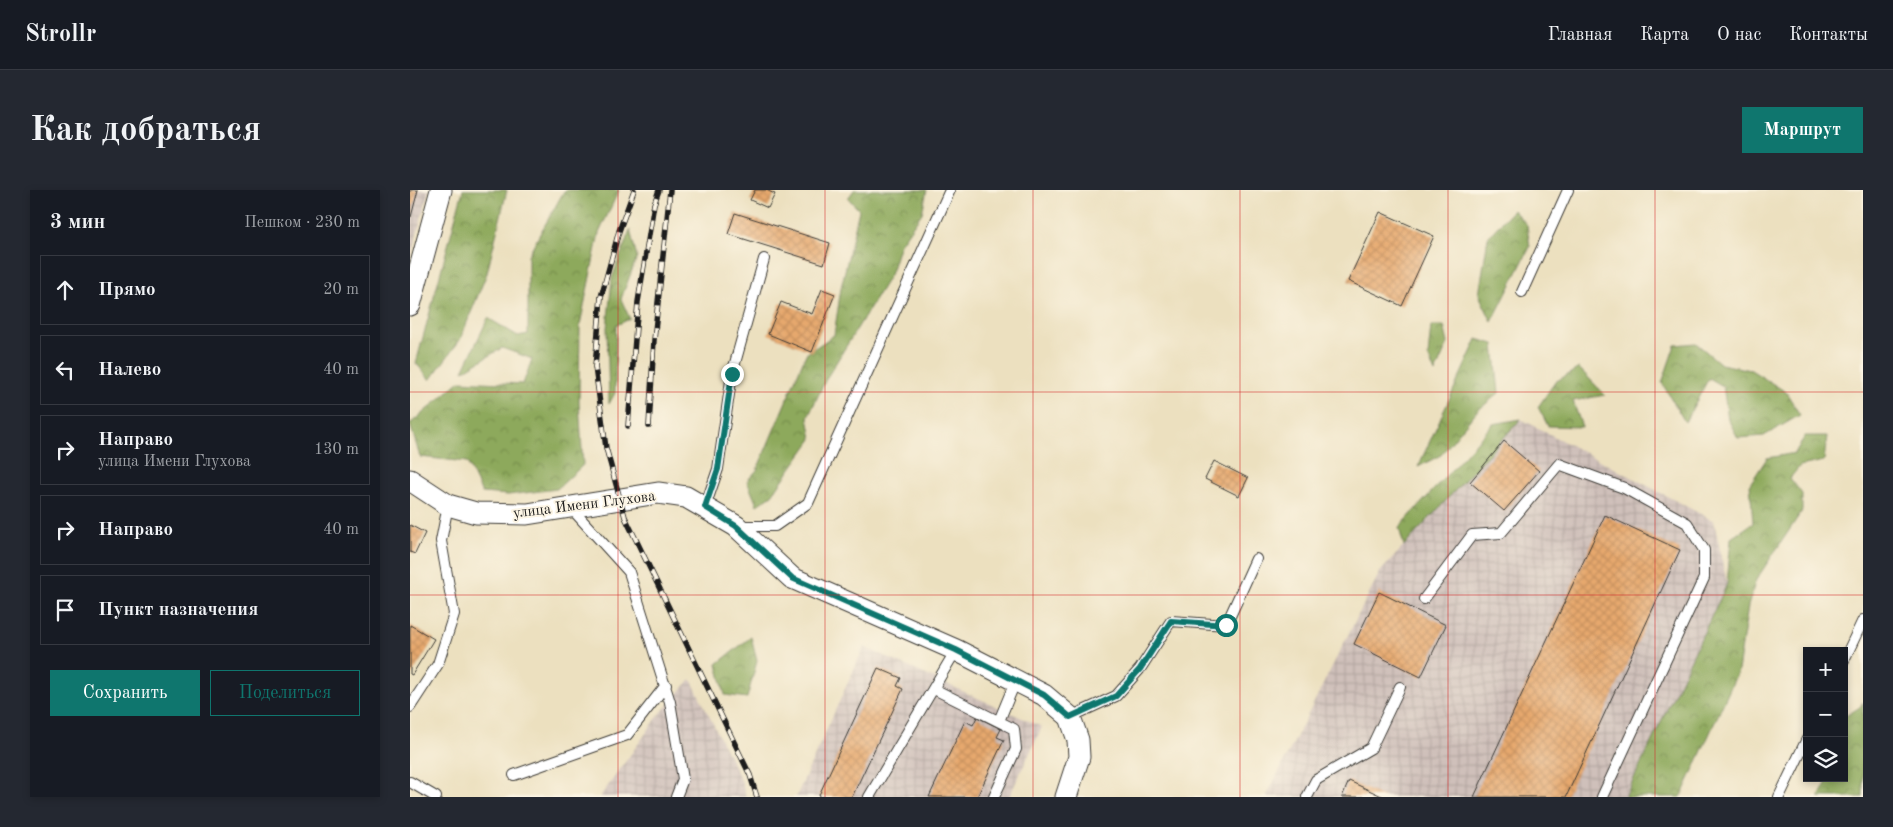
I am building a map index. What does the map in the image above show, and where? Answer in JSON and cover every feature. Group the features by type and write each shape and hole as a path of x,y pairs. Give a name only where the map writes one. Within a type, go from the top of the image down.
{"street":[{"path":"410,305 440,190"},
{"name":"улица Имени Глухова","path":"410,480 448,504 476,514 527,514 658,493 686,497 736,526 792,578 956,650 1044,695 1070,717"},
{"path":"1066,797 1079,757 1078,740 1070,717"}],"lane":[{"path":"736,526 775,526 808,503 950,190"},
{"path":"1522,292 1568,190"},
{"path":"705,507 718,469 732,374 764,259"},
{"path":"1424,599 1472,535 1500,534 1559,464 1624,488 1687,523 1704,550 1704,578 1602,797"},
{"path":"410,707 438,664 454,614 441,541 448,504"},
{"path":"570,507 629,572 666,685 683,779 676,797"},
{"path":"1070,717 1116,696 1140,669 1171,621 1226,625 1256,559"},
{"path":"1848,652 1863,620"},
{"path":"869,797 956,650"},
{"path":"999,721 1016,680"},
{"path":"514,775 627,735 666,685"},
{"path":"1306,797 1316,780 1371,748 1400,687"},
{"path":"934,689 1014,729 1016,749 994,797"},
{"path":"1779,797 1803,747"},
{"path":"410,782 436,797"}],"shaded area":[{"path":"410,190 429,190 410,260"},
{"path":"1521,419 1714,521 1727,584 1625,797 1266,797 1380,572"},
{"path":"864,647 1042,727 1009,797 796,797"},
{"path":"691,679 741,780 746,797 600,797 659,715"}],"green space":[{"path":"463,190 507,190 487,273 460,340 430,380 416,363"},
{"path":"619,190 599,233 580,325 579,402 583,465 557,489 508,495 482,493 467,462 420,457 410,424 460,381 523,384 532,359 502,348 463,371 488,318 518,336 528,334 528,255 564,191"},
{"path":"854,190 927,190 922,213 900,244 890,275 826,379 808,417 812,439 772,495 757,505 747,481 757,470 806,354 834,335 841,288 859,210 848,198"},
{"path":"1513,210 1527,225 1530,247 1492,322 1479,295 1488,237"},
{"path":"630,230 637,257 621,299 630,319 616,325 615,393 609,404 607,328 612,278"},
{"path":"1431,326 1444,326 1448,343 1435,373 1428,356"},
{"path":"1477,339 1494,344 1499,393 1476,412 1441,455 1418,467"},
{"path":"1696,343 1721,364 1751,370 1786,392 1800,415 1764,436 1738,438 1728,419 1723,386 1709,378 1685,422 1662,383 1675,345"},
{"path":"1579,368 1605,395 1573,401 1582,427 1548,426 1538,407 1555,382"},
{"path":"1521,419 1404,546 1399,528 1493,424"},
{"path":"1805,436 1827,436 1824,461 1800,466 1790,478 1802,494 1802,511 1756,580 1748,606 1738,671 1681,797 1625,797 1727,584 1731,538 1753,523 1750,484 1767,458 1795,453"},
{"path":"751,637 757,661 747,698 725,695 717,664"},
{"path":"1863,702 1863,797 1819,797 1827,782 1848,782 1848,714 1860,707"}],"building":[{"path":"410,190 418,190 411,217 410,217"},
{"path":"755,190 766,190 775,194 768,208 750,200"},
{"path":"1380,212 1434,236 1402,306 1348,281"},
{"path":"735,213 830,243 824,264 728,234"},
{"path":"822,289 835,294 812,352 768,334 781,302 812,314"},
{"path":"1504,441 1539,471 1504,511 1470,482"},
{"path":"1214,461 1248,478 1239,496 1205,479"},
{"path":"1605,515 1680,550 1566,797 1474,797"},
{"path":"410,525 425,533 415,554 410,552"},
{"path":"1379,592 1446,625 1421,677 1354,644"},
{"path":"410,625 434,639 412,675 410,674"},
{"path":"878,668 901,678 897,686 903,689 852,797 822,797 819,795"},
{"path":"977,717 1001,729 997,737 1004,740 977,797 929,797 965,721 973,725"},
{"path":"1349,781 1384,797 1342,797"}],"railway":[{"path":"634,190 619,231 601,297 595,367 606,448 625,517 750,775 757,797"},
{"path":"628,426 638,302 654,204 659,190"},
{"path":"649,426 654,340 670,190"}],"route":[{"path":"732,374 718,469 705,507 736,526 792,578 956,650 1044,695 1070,717 1116,696 1140,669 1171,621 1226,625"}]}
